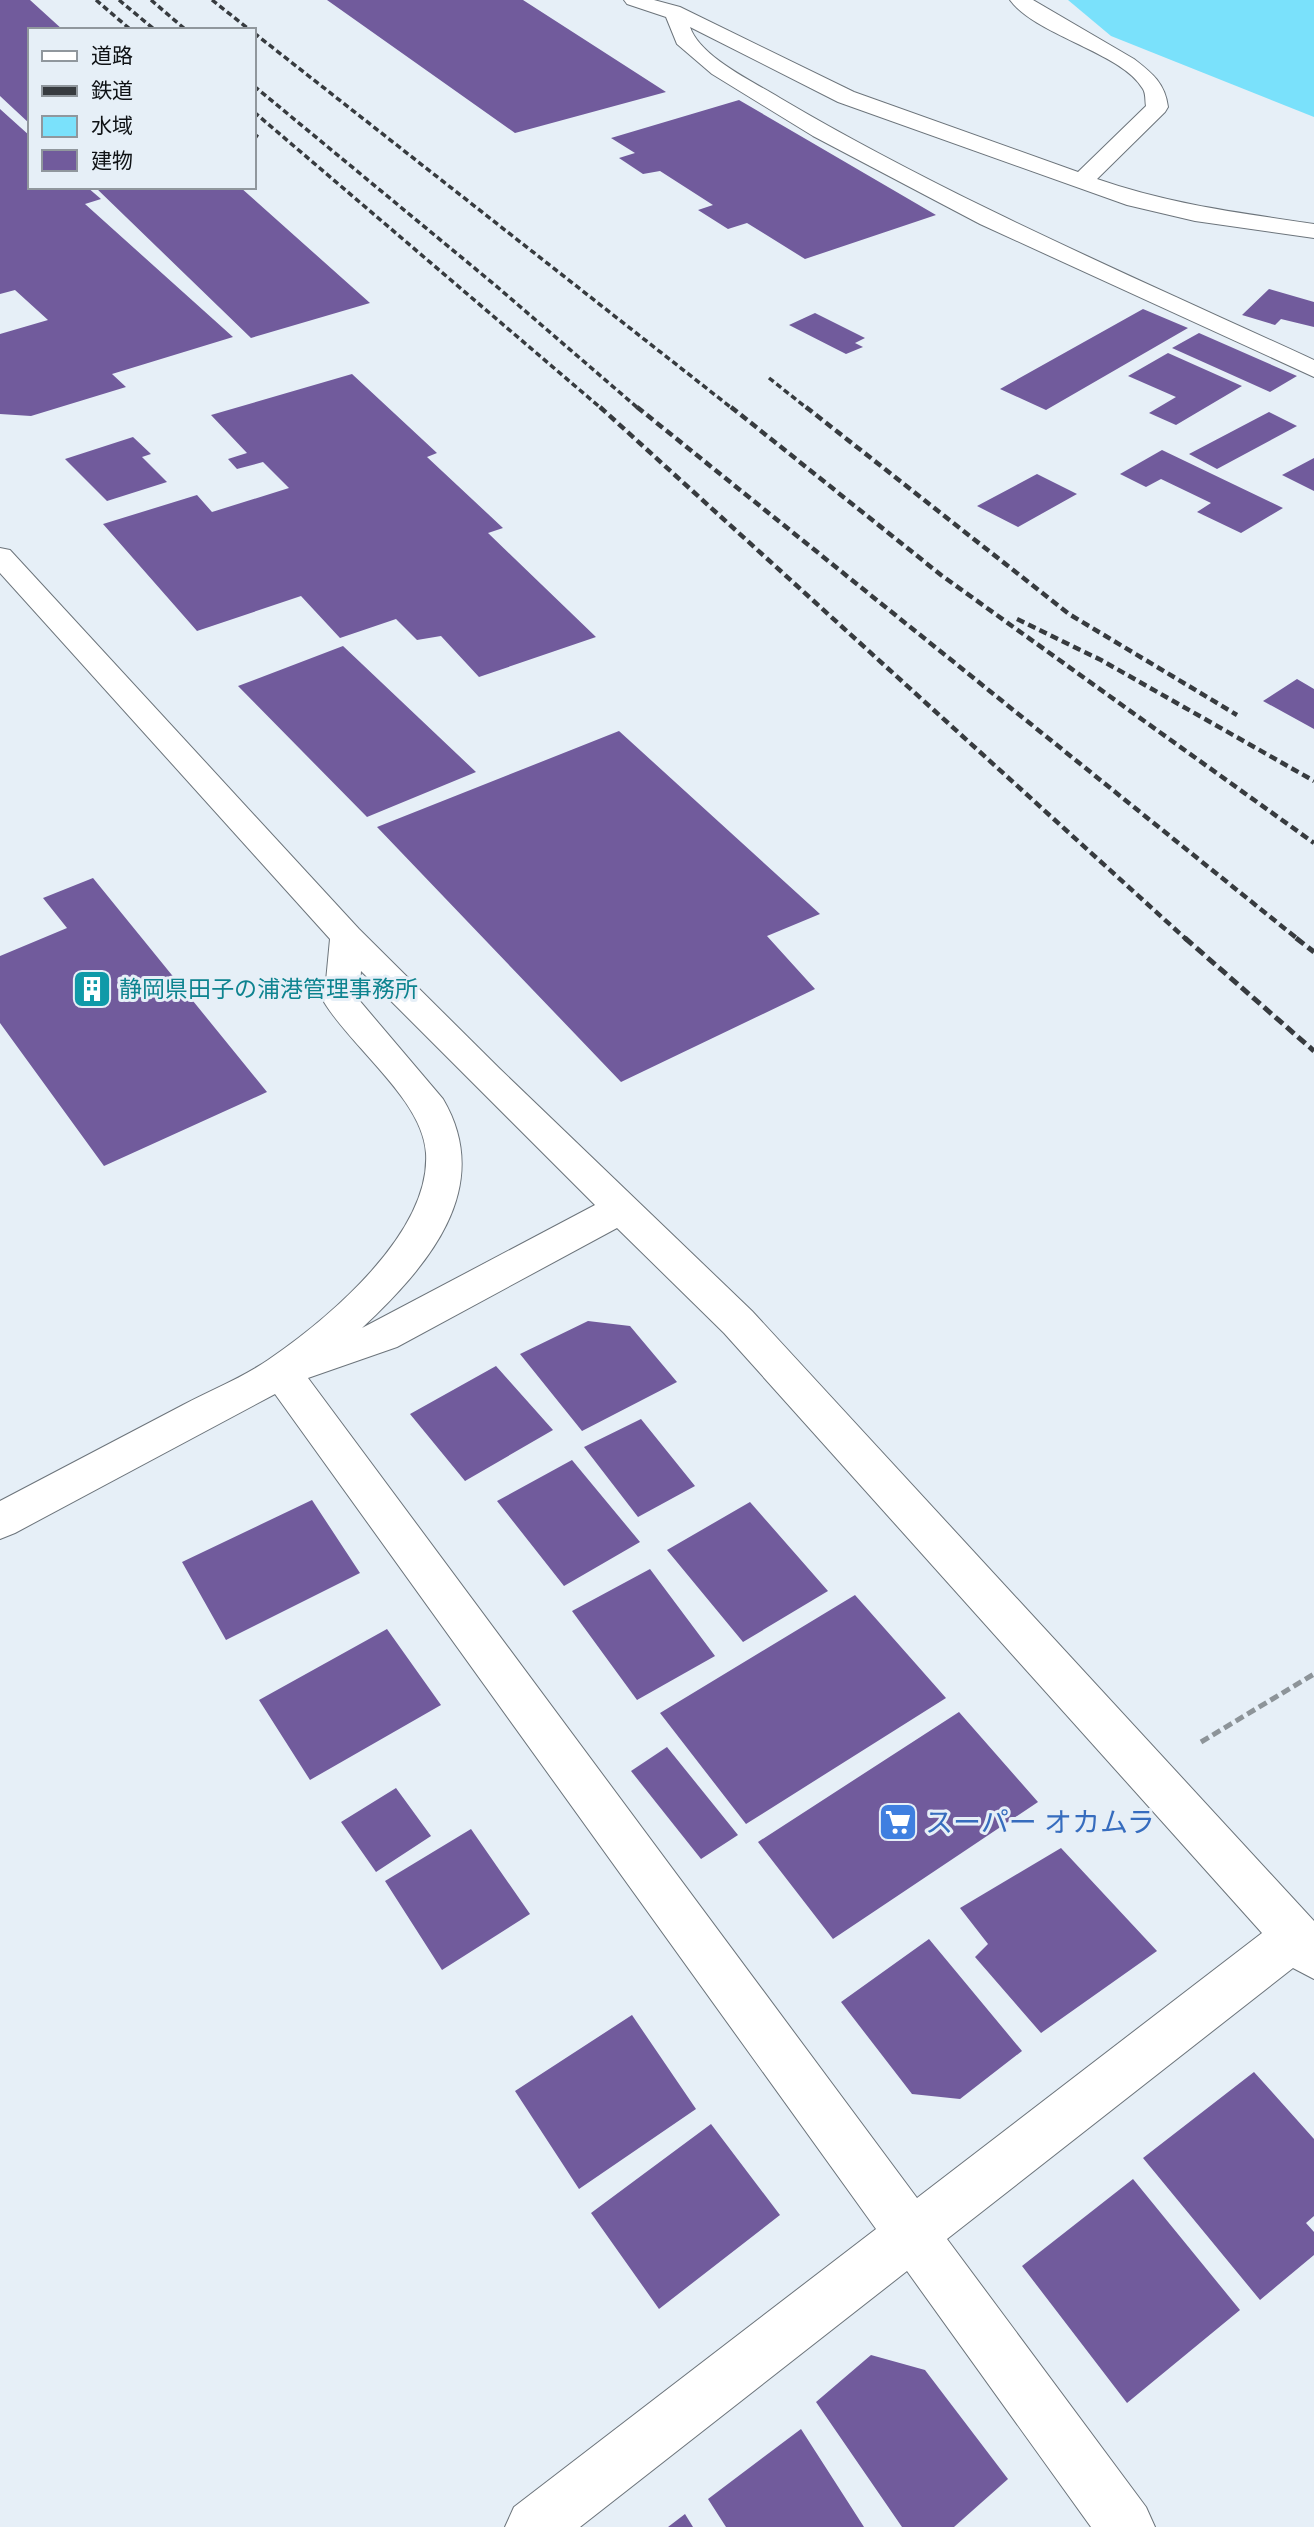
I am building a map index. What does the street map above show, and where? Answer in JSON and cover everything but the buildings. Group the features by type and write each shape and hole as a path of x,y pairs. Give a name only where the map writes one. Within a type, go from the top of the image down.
{"street":[{"path":"634,0 666,6 846,97 1135,200 1195,214 1314,231"},
{"path":"1020,0 1072,35 1130,66 1154,88 1157,107 1082,181"},
{"path":"666,6 684,40 719,71 821,131 988,219 1314,369"},
{"path":"0,556 347,937 620,1209 738,1322 1305,1946 914,2233 534,2527"},
{"path":"281,1372 363,1304 404,1260 428,1229 439,1196 443,1169 443,1138 432,1111 341,1002 347,937"},
{"path":"0,1521 281,1372 383,1336 620,1209"},
{"path":"281,1372 914,2233 1126,2527"}],"path":[{"path":"1201,1742 1314,1674"}],"water":[{"path":"1068,0 1314,0 1314,117 1111,36"}],"railway":[{"path":"96,0 129,28"},
{"path":"119,0 153,28"},
{"path":"151,0 184,28"},
{"path":"212,0 247,28"},
{"path":"256,35 733,409"},
{"path":"256,88 495,285 639,409"},
{"path":"256,114 602,409"},
{"path":"769,378 808,409"},
{"path":"600,407 1187,940"},
{"path":"637,407 1299,940"},
{"path":"731,407 941,575 1314,843"},
{"path":"806,407 1069,614 1237,715"},
{"path":"1017,619 1101,660 1314,781"},
{"path":"1185,938 1314,1051"},
{"path":"1296,938 1314,952"}],"place":[{"name":"静岡県田子の浦港管理事務所","path":"92,989"},
{"name":"スーパー オカムラ","path":"898,1822"}]}
